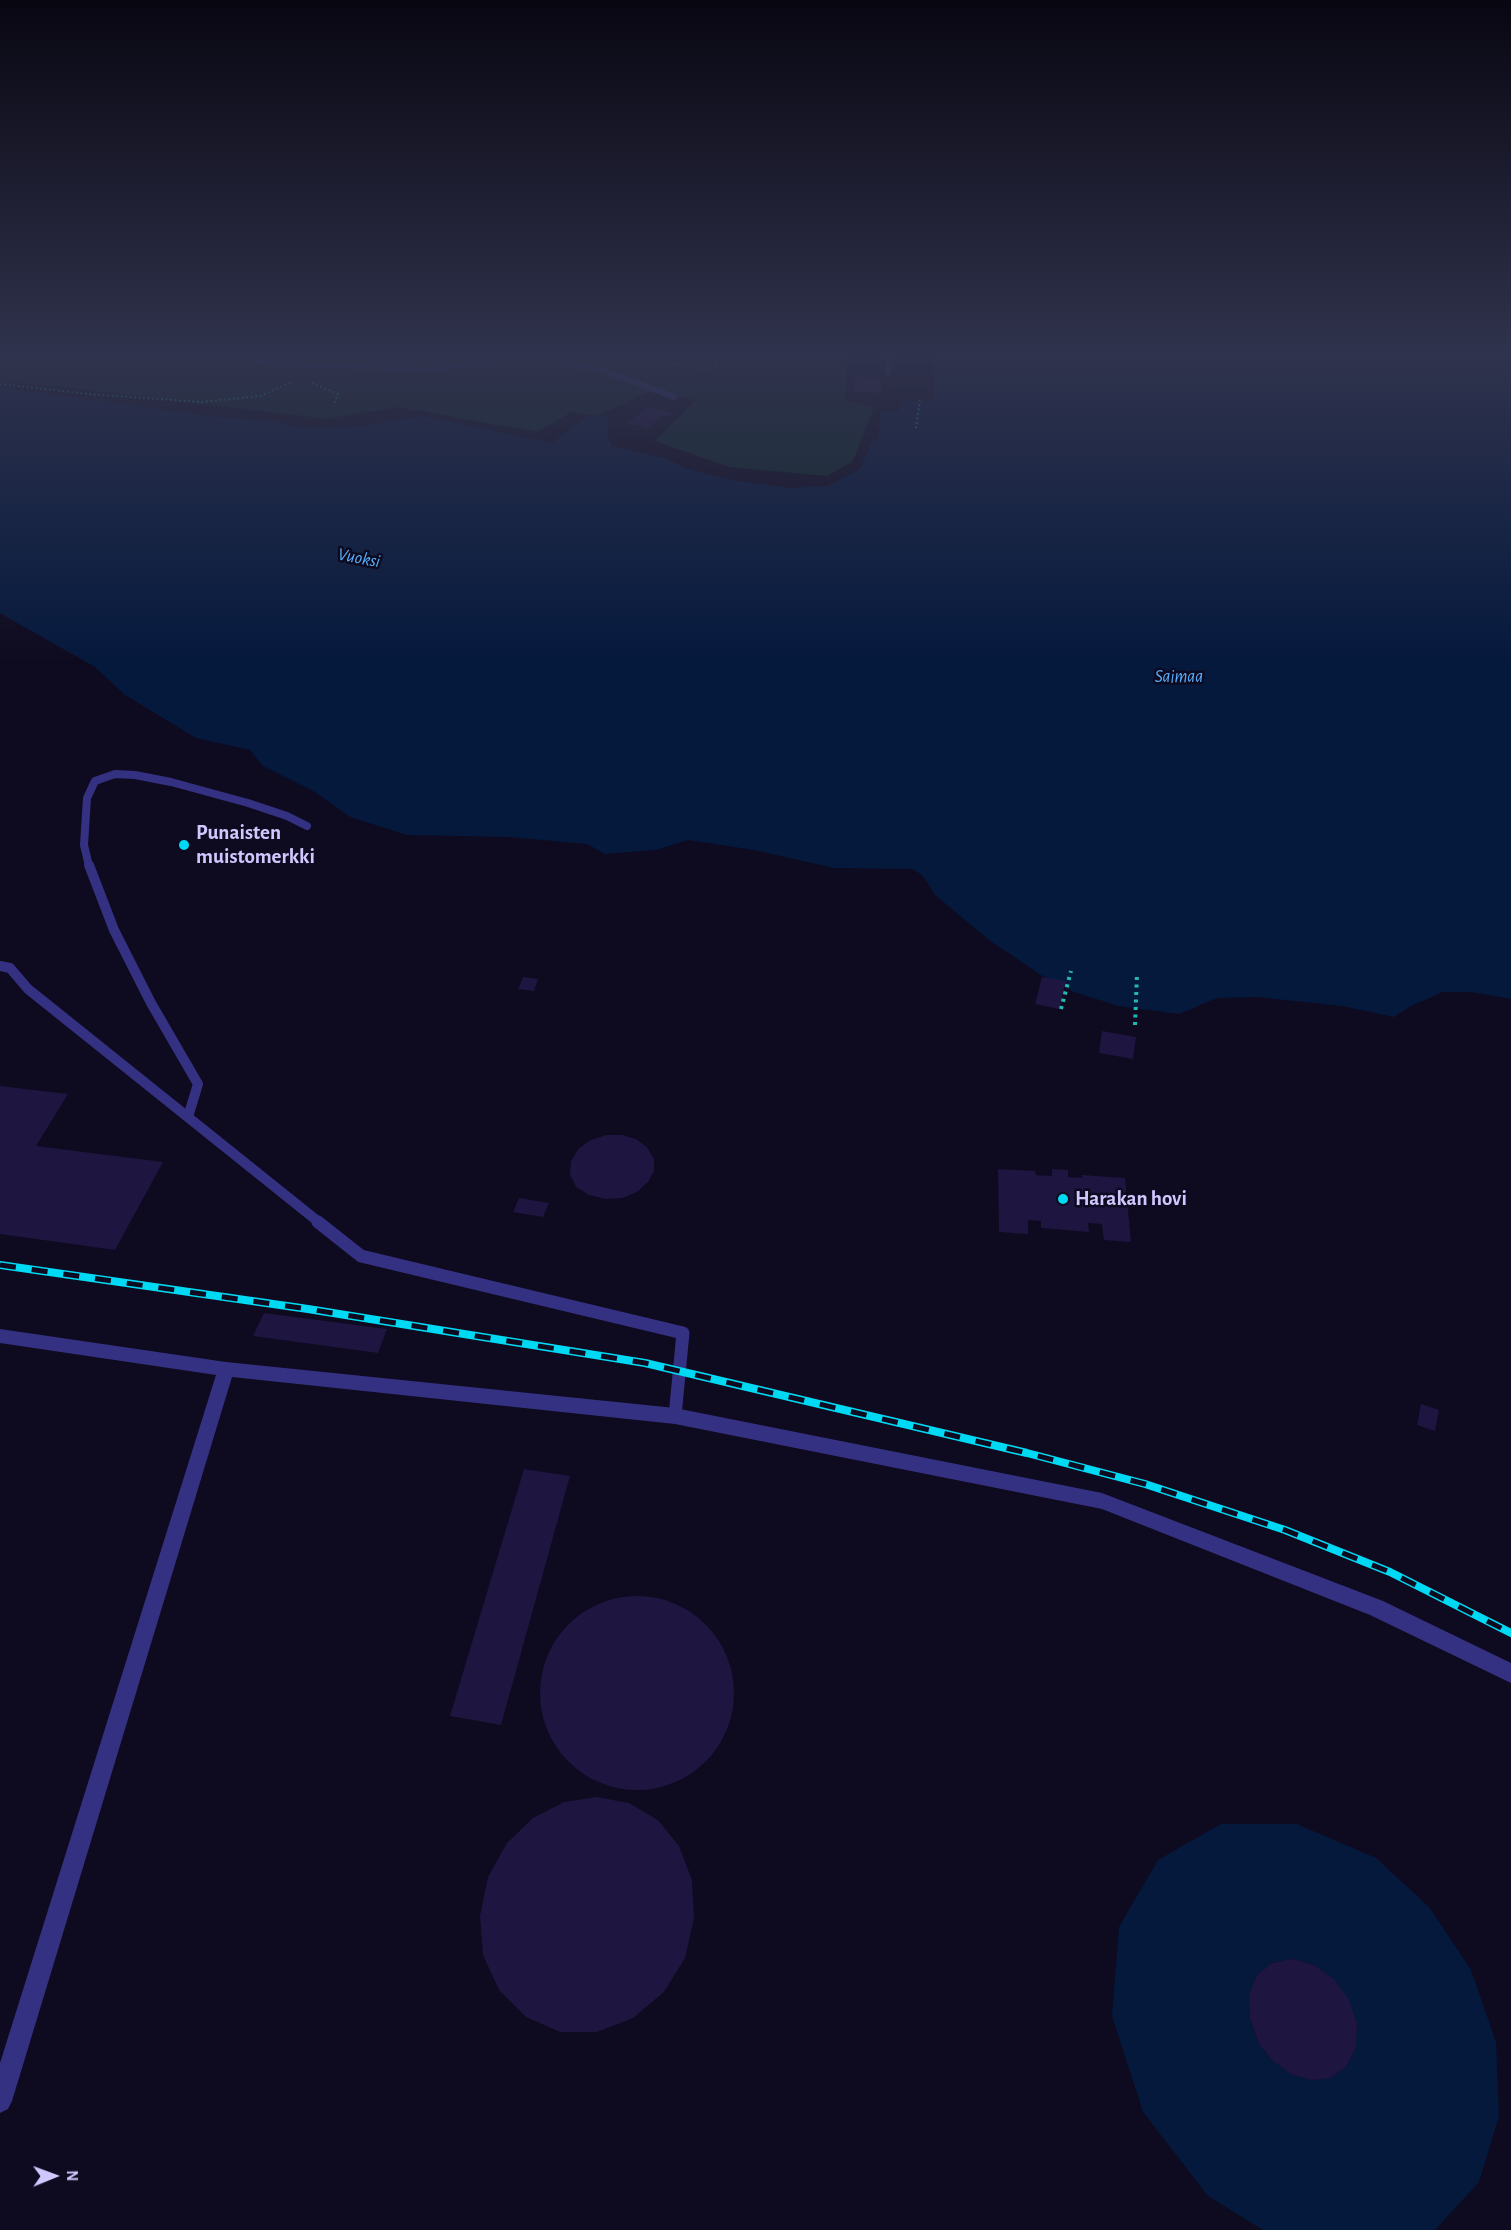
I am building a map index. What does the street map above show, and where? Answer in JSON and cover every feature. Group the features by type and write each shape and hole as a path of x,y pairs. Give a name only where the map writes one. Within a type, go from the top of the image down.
{"street":[{"path":"0,1336 226,1369 675,1416 1102,1501 1376,1608 1511,1673"},
{"path":"0,2101 226,1369"}],"lane":[{"path":"188,1117 198,1084 151,1004 114,930 93,880 84,845 87,798 95,781 103,777 115,774 135,775 171,782 248,803 287,816 307,826"},
{"path":"0,966 10,968 28,988 361,1256 684,1333 675,1416"}],"path":[{"path":"1061,1009 1071,971"},
{"path":"1135,1025 1137,974"}],"green space":[{"path":"698,456 855,456 853,461 827,476 729,467"}],"water":[{"name":"Saimaa","path":"0,456 655,456 667,459 687,469 730,480 791,488 827,486 860,469 866,456 1511,456 1511,999 1471,992 1443,992 1411,1006 1394,1017 1342,1006 1257,997 1217,998 1179,1014 1118,1006 1074,992 1041,975 989,940 935,895 922,875 913,869 834,868 754,850 688,840 656,850 605,854 587,844 509,837 407,835 350,817 315,792 263,766 250,750 196,738 125,695 95,667 0,613"},
{"path":"1221,1824 1297,1824 1376,1858 1429,1907 1471,1970 1496,2042 1499,2116 1479,2182 1435,2230 1263,2230 1208,2196 1143,2112 1112,2016 1119,1927 1158,1860","holes":["1292,1959 1314,1965 1334,1979 1356,2048 1346,2067 1331,2078 1312,2080 1292,2075 1274,2062 1259,2044 1250,2020 1249,1995 1257,1975 1272,1963"]}],"building":[{"path":"523,977 538,979 534,991 518,989"},
{"path":"1042,977 1066,981 1059,1009 1035,1004"},
{"path":"1102,1031 1136,1037 1133,1059 1099,1053"},
{"path":"0,1086 68,1094 36,1146 163,1162 115,1250 0,1234"},
{"path":"606,1135 622,1135 636,1139 647,1147 654,1159 654,1171 648,1182 637,1192 622,1198 606,1199 589,1195 576,1187 570,1174 571,1161 579,1148 591,1140"},
{"name":"Harakan hovi","path":"998,1169 1035,1171 1036,1175 1052,1176 1052,1169 1068,1170 1068,1177 1082,1178 1082,1175 1125,1178 1131,1242 1104,1240 1102,1224 1088,1223 1089,1232 1041,1228 1041,1221 1028,1220 1028,1234 999,1232"},
{"path":"519,1198 549,1203 543,1217 513,1212"},
{"path":"264,1313 387,1329 378,1353 253,1336"},
{"path":"1421,1404 1439,1410 1435,1431 1417,1425"},
{"path":"524,1469 570,1476 501,1725 450,1716"},
{"path":"637,1596 674,1603 691,1612 706,1624 718,1639 727,1656 734,1693 727,1730 718,1747 706,1762 691,1774 674,1783 637,1790 600,1783 583,1774 568,1762 556,1747 547,1730 540,1693 547,1656 556,1639 568,1624 583,1612 600,1603"},
{"path":"597,1797 629,1803 658,1820 679,1846 692,1880 694,1918 685,1958 664,1992 633,2018 597,2032 560,2032 526,2017 499,1990 483,1955 480,1916 488,1877 507,1843 533,1818 564,1802"},
{"path":"1292,1959 1314,1965 1334,1979 1349,2000 1357,2024 1356,2048 1346,2067 1331,2078 1312,2080 1292,2075 1274,2062 1259,2044 1250,2019 1249,1995 1257,1975 1272,1963"}],"railway":[{"path":"0,1265 308,1309 645,1363 1027,1453 1145,1484 1285,1530 1390,1572 1511,1633"}],"place":[{"name":"Punaisten muistomerkki","path":"184,845"},
{"name":"Harakan hovi","path":"1063,1199"}],"water label":[{"name":"Vuoksi","path":"359,558"}]}
